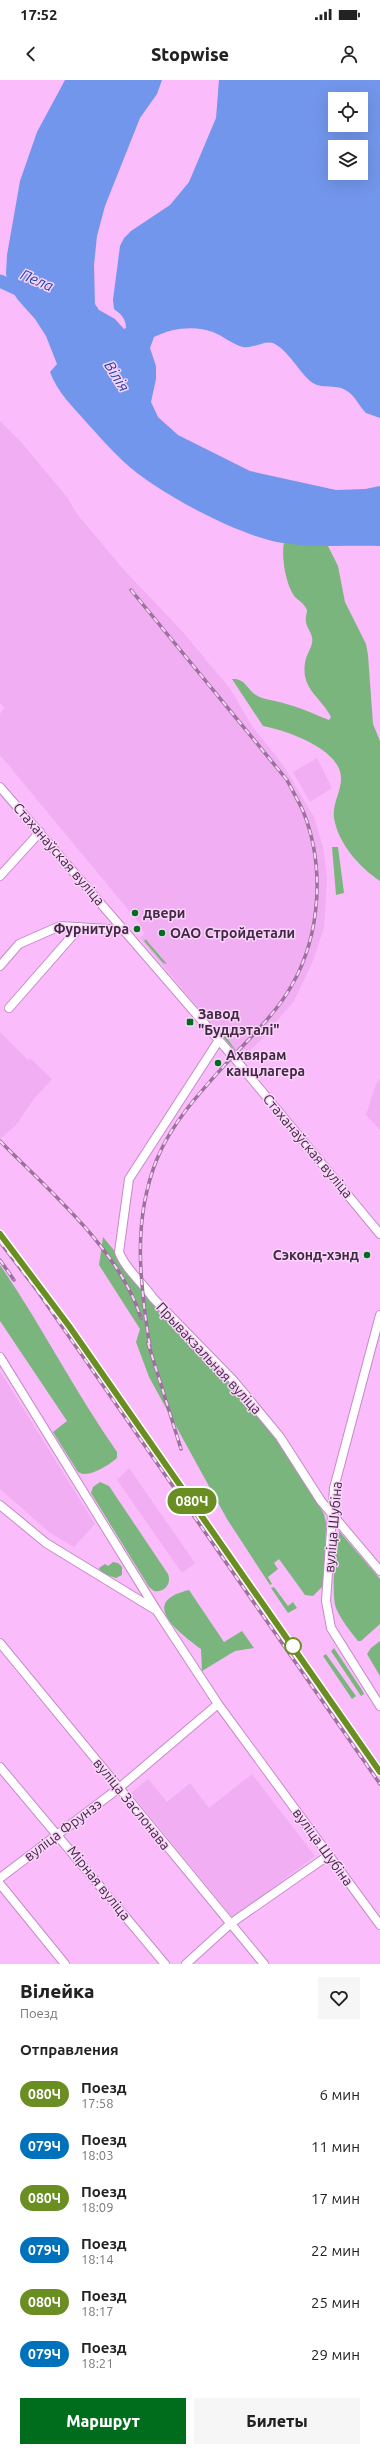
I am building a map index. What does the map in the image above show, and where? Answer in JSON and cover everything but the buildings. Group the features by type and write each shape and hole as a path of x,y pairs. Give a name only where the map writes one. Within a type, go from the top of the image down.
{"street":[{"name":"Стаханаўская вуліца","path":"0,787 219,1040 380,1234"},
{"path":"0,876 40,832"},
{"path":"0,966 19,944 60,926 124,930"},
{"path":"9,1008 80,927"},
{"name":"Прывакзальная вуліца","path":"219,1040 129,1179 119,1252 124,1262 143,1283 153,1298 233,1380 280,1437 321,1501 380,1571"},
{"name":"вуліца Шубіна","path":"380,1314 334,1488 326,1602 328,1621 380,1706"},
{"name":"вуліца Шубіна","path":"0,1357 157,1611 218,1704 380,1925"},
{"name":"вуліца Шубіна","path":"0,1505 46,1544 157,1611"},
{"name":"вуліца Заслонава","path":"0,1644 264,1964"},
{"name":"вуліца Фрунзэ","path":"0,1878 119,1788 218,1704"},
{"name":"Мірная вуліца","path":"0,1767 58,1834 165,1964"},
{"path":"186,1964 230,1924 329,1855"},
{"path":"0,1884 65,1964"}],"shaded area":[{"path":"0,421 21,442 67,497 77,514 124,570 182,631 231,690 252,726 283,765 314,817 323,847 327,878 324,927 313,961 294,1001 260,1041 241,1059 140,938 145,933 139,926 140,924 0,755 0,714 4,708 0,703"},
{"path":"317,758 332,788 310,802 293,772"},
{"path":"0,1032 28,1060 30,1058 52,1079 33,1100 16,1125 0,1139"},
{"path":"380,1079 380,1130 366,1115 376,1084"},
{"path":"0,1371 95,1524 74,1547 49,1532 0,1489"},
{"path":"129,1468 195,1563 182,1573 117,1480"},
{"path":"252,1774 315,1856 233,1918 131,1793 148,1779 167,1802 190,1783 209,1808"}],"green space":[{"path":"284,543 327,544 338,566 345,602 366,644 373,724 380,741 380,881 357,862 345,845 336,827 334,818 335,803 341,784 339,768 323,750 311,743 285,732 263,726 232,679 240,680 253,693 262,698 295,706 329,720 331,717 312,692 306,679 305,663 312,637 306,622 307,610 292,593 289,587 283,556"},
{"path":"332,847 338,847 344,893 336,895"},
{"path":"146,939 167,964 163,963 144,941"},
{"path":"222,1031 239,1055 221,1035"},
{"path":"103,1237 145,1288 154,1306 232,1385 278,1440 324,1514 326,1523 325,1580 323,1586 313,1596 305,1595 279,1559 274,1563 278,1569 268,1577 272,1584 270,1585 227,1519 149,1377 136,1342 140,1329 99,1265"},
{"path":"0,1265 117,1452 117,1458 98,1470 87,1474 78,1472 53,1432 67,1421 0,1321"},
{"path":"100,1482 109,1486 168,1574 168,1584 161,1591 154,1591 149,1587 91,1493 93,1487"},
{"path":"339,1531 380,1579 380,1624 361,1641 358,1641 343,1621 336,1608 334,1570"},
{"path":"113,1562 118,1563 122,1567 122,1575 116,1578 101,1573 99,1568 105,1564 108,1566"},
{"path":"274,1587 288,1606 293,1602 297,1608 288,1613 271,1588"},
{"path":"189,1590 224,1642 242,1631 254,1648 235,1651 202,1671 201,1649 174,1626 167,1618 164,1609 166,1602 174,1595"},
{"path":"380,1641 380,1676 367,1654 371,1648"},
{"path":"334,1648 362,1690 364,1694 361,1696 331,1651"},
{"path":"326,1654 356,1696 352,1699 323,1656"}],"water":[{"name":"Вілія","path":"65,80 162,80 157,94 140,118 105,206 97,236 94,265 95,304 99,310 115,319 124,329 126,328 124,319 114,309 113,300 120,246 124,238 131,231 170,205 189,182 216,118 219,80 380,80 380,418 366,413 353,396 346,390 337,387 320,386 313,383 305,376 283,350 270,342 251,347 243,347 213,332 183,328 168,331 154,337 150,348 156,366 156,379 151,402 158,417 178,435 250,471 336,490 365,489 380,486 380,546 295,545 265,539 244,532 176,499 137,473 114,452 66,399 57,386 50,372 57,364 46,336 35,319 18,300 10,288 6,274 7,255 20,181 37,132"}],"waterway":[{"name":"Пела","path":"0,281 26,293"}],"railway":[{"path":"131,590 287,780 303,811 310,832 315,854 317,876 317,899 309,944 302,965 292,985 272,1014 190,1105 172,1131 157,1159 149,1182 144,1206 140,1252 143,1300 150,1348"},
{"path":"0,1141 61,1201 100,1245 117,1268 131,1293 141,1318"},
{"path":"0,1234 9,1245"},
{"path":"0,1242 36,1289 380,1784"},
{"path":"0,1260 14,1280"},
{"path":"59,1311 183,1488"},
{"path":"148,1343 181,1449"},
{"path":"226,1550 380,1772"}],"train":[{"name":"080Ч","path":"0,1234 31,1272 380,1772"}],"place":[{"name":"двери","path":"135,913"},
{"name":"Фурнитура","path":"137,929"},
{"name":"ОАО Стройдетали","path":"162,933"},
{"name":"Завод \"Буддэталі\"","path":"190,1022"},
{"name":"Ахвярам канцлагера","path":"218,1063"},
{"name":"Сэконд-хэнд","path":"367,1255"}]}
